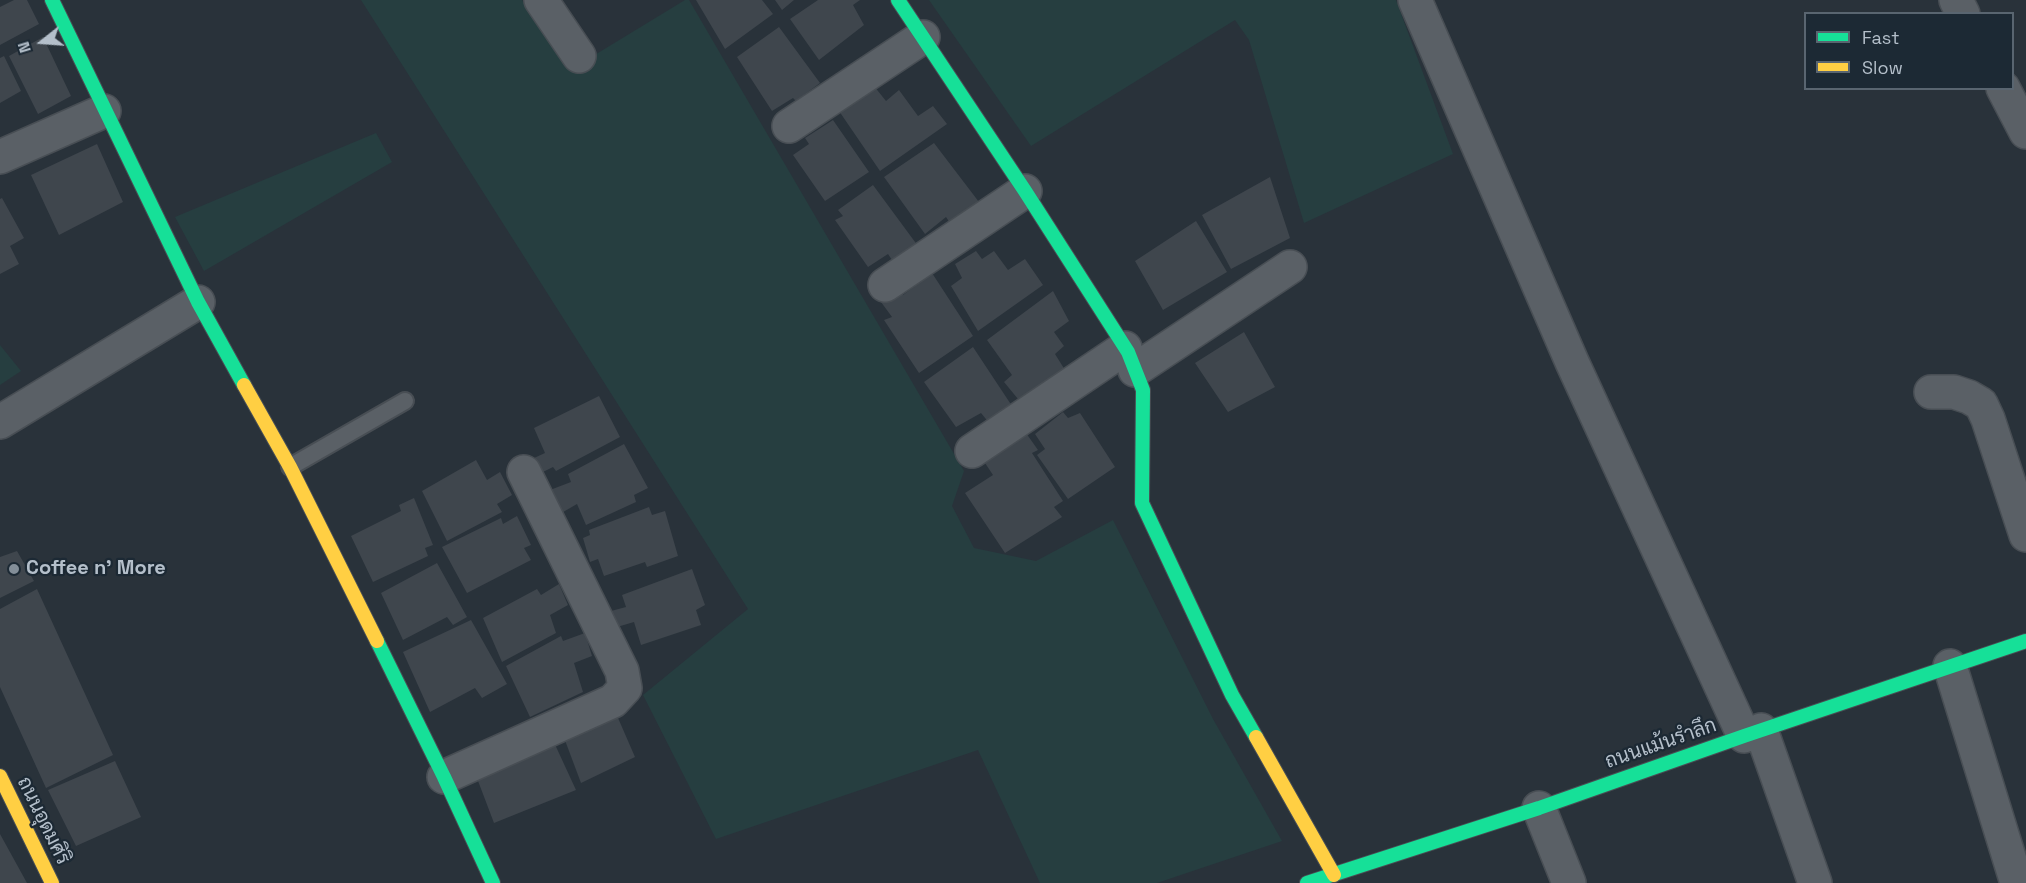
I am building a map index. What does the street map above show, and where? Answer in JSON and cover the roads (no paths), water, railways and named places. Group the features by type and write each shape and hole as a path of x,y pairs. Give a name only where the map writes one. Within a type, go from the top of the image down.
{"street":[{"path":"52,0 198,302 290,466 444,777 493,883"},
{"path":"542,0 579,56"},
{"path":"898,0 1025,191 1130,359 1143,390 1142,503 1232,695 1334,874"},
{"path":"1415,0 1572,362 1753,733 1815,883"},
{"path":"789,126 923,37"},
{"path":"2004,90 2026,132"},
{"path":"0,157 104,111"},
{"path":"885,285 1025,191"},
{"path":"972,451 1290,267"},
{"path":"0,422 198,302"},
{"path":"1931,392 1954,392 1981,404 2026,535"},
{"path":"444,777 613,701 625,688 622,671 524,472"},
{"name":"ถนนแม้นรำลึก","path":"1307,883 1539,808 2026,640"},
{"path":"1950,666 2017,883"},
{"name":"ถนนอุดมศิริ","path":"0,776 52,883"},
{"path":"1539,808 1569,883"}],"lane":[{"path":"290,466 405,401"}],"place":[{"name":"Coffee n’ More","path":"14,569"}]}
